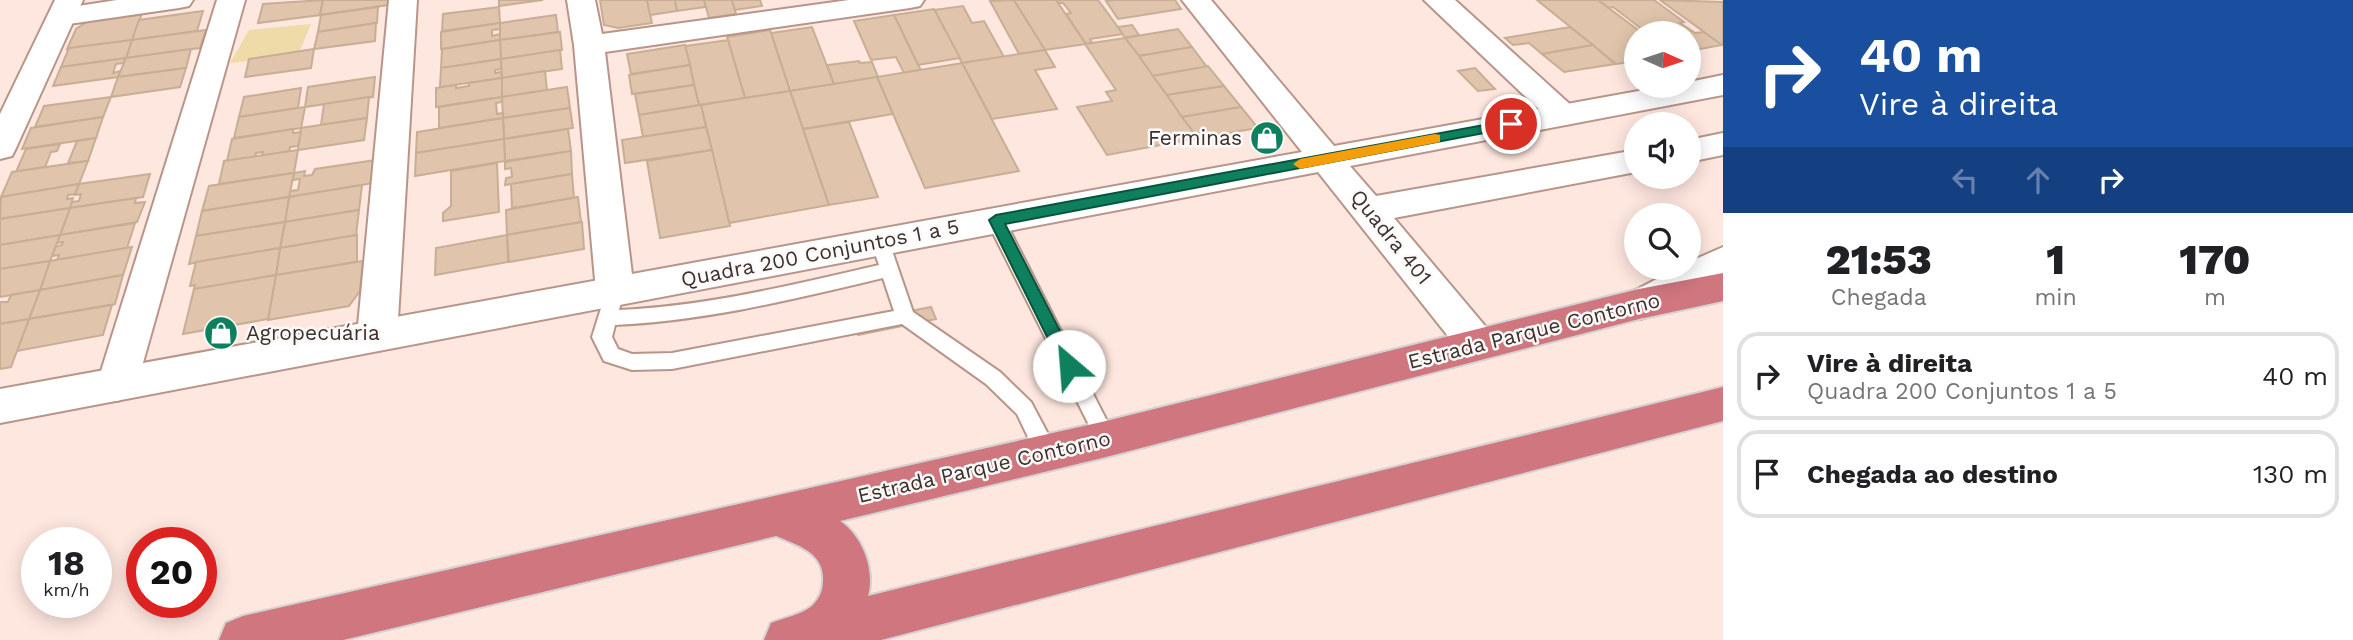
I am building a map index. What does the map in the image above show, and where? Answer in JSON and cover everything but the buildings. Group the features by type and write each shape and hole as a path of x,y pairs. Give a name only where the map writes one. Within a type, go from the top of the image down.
{"highway":[{"name":"Estrada Parque Contorno","path":"243,640 1106,439 1639,304 1723,287"},
{"path":"796,638 1723,404"},
{"path":"774,515 829,539 843,557 848,580 842,604 827,624 796,638"}],"street":[{"path":"0,148 65,8 179,0"},
{"path":"117,384 231,0"},
{"path":"377,336 403,0"},
{"path":"581,0 589,45 611,305"},
{"path":"589,45 910,0"},
{"name":"Quadra 401","path":"1196,0 1478,344"},
{"path":"1438,0 1563,115"},
{"name":"Quadra 200 Conjuntos 1 a 5","path":"0,406 377,336 611,305 885,256 996,220 1723,85"},
{"path":"1701,149 1723,144"},
{"path":"1369,210 1624,163"},
{"path":"1639,304 1723,261"}],"lane":[{"path":"996,220 1106,439"},
{"path":"885,256 905,316 993,378 1016,400 1024,408 1046,451"},
{"path":"611,305 602,337 611,355 632,362 673,361 905,316"}],"shaded area":[{"path":"311,24 298,55 230,63 249,30"}],"slow traffic":[{"path":"1300,164 1435,139"}],"place":[{"name":"Ferminas","path":"1267,138"},
{"name":"Agropecuária","path":"221,333"}],"route":[{"path":"1069,366 996,220 1511,124"}]}
